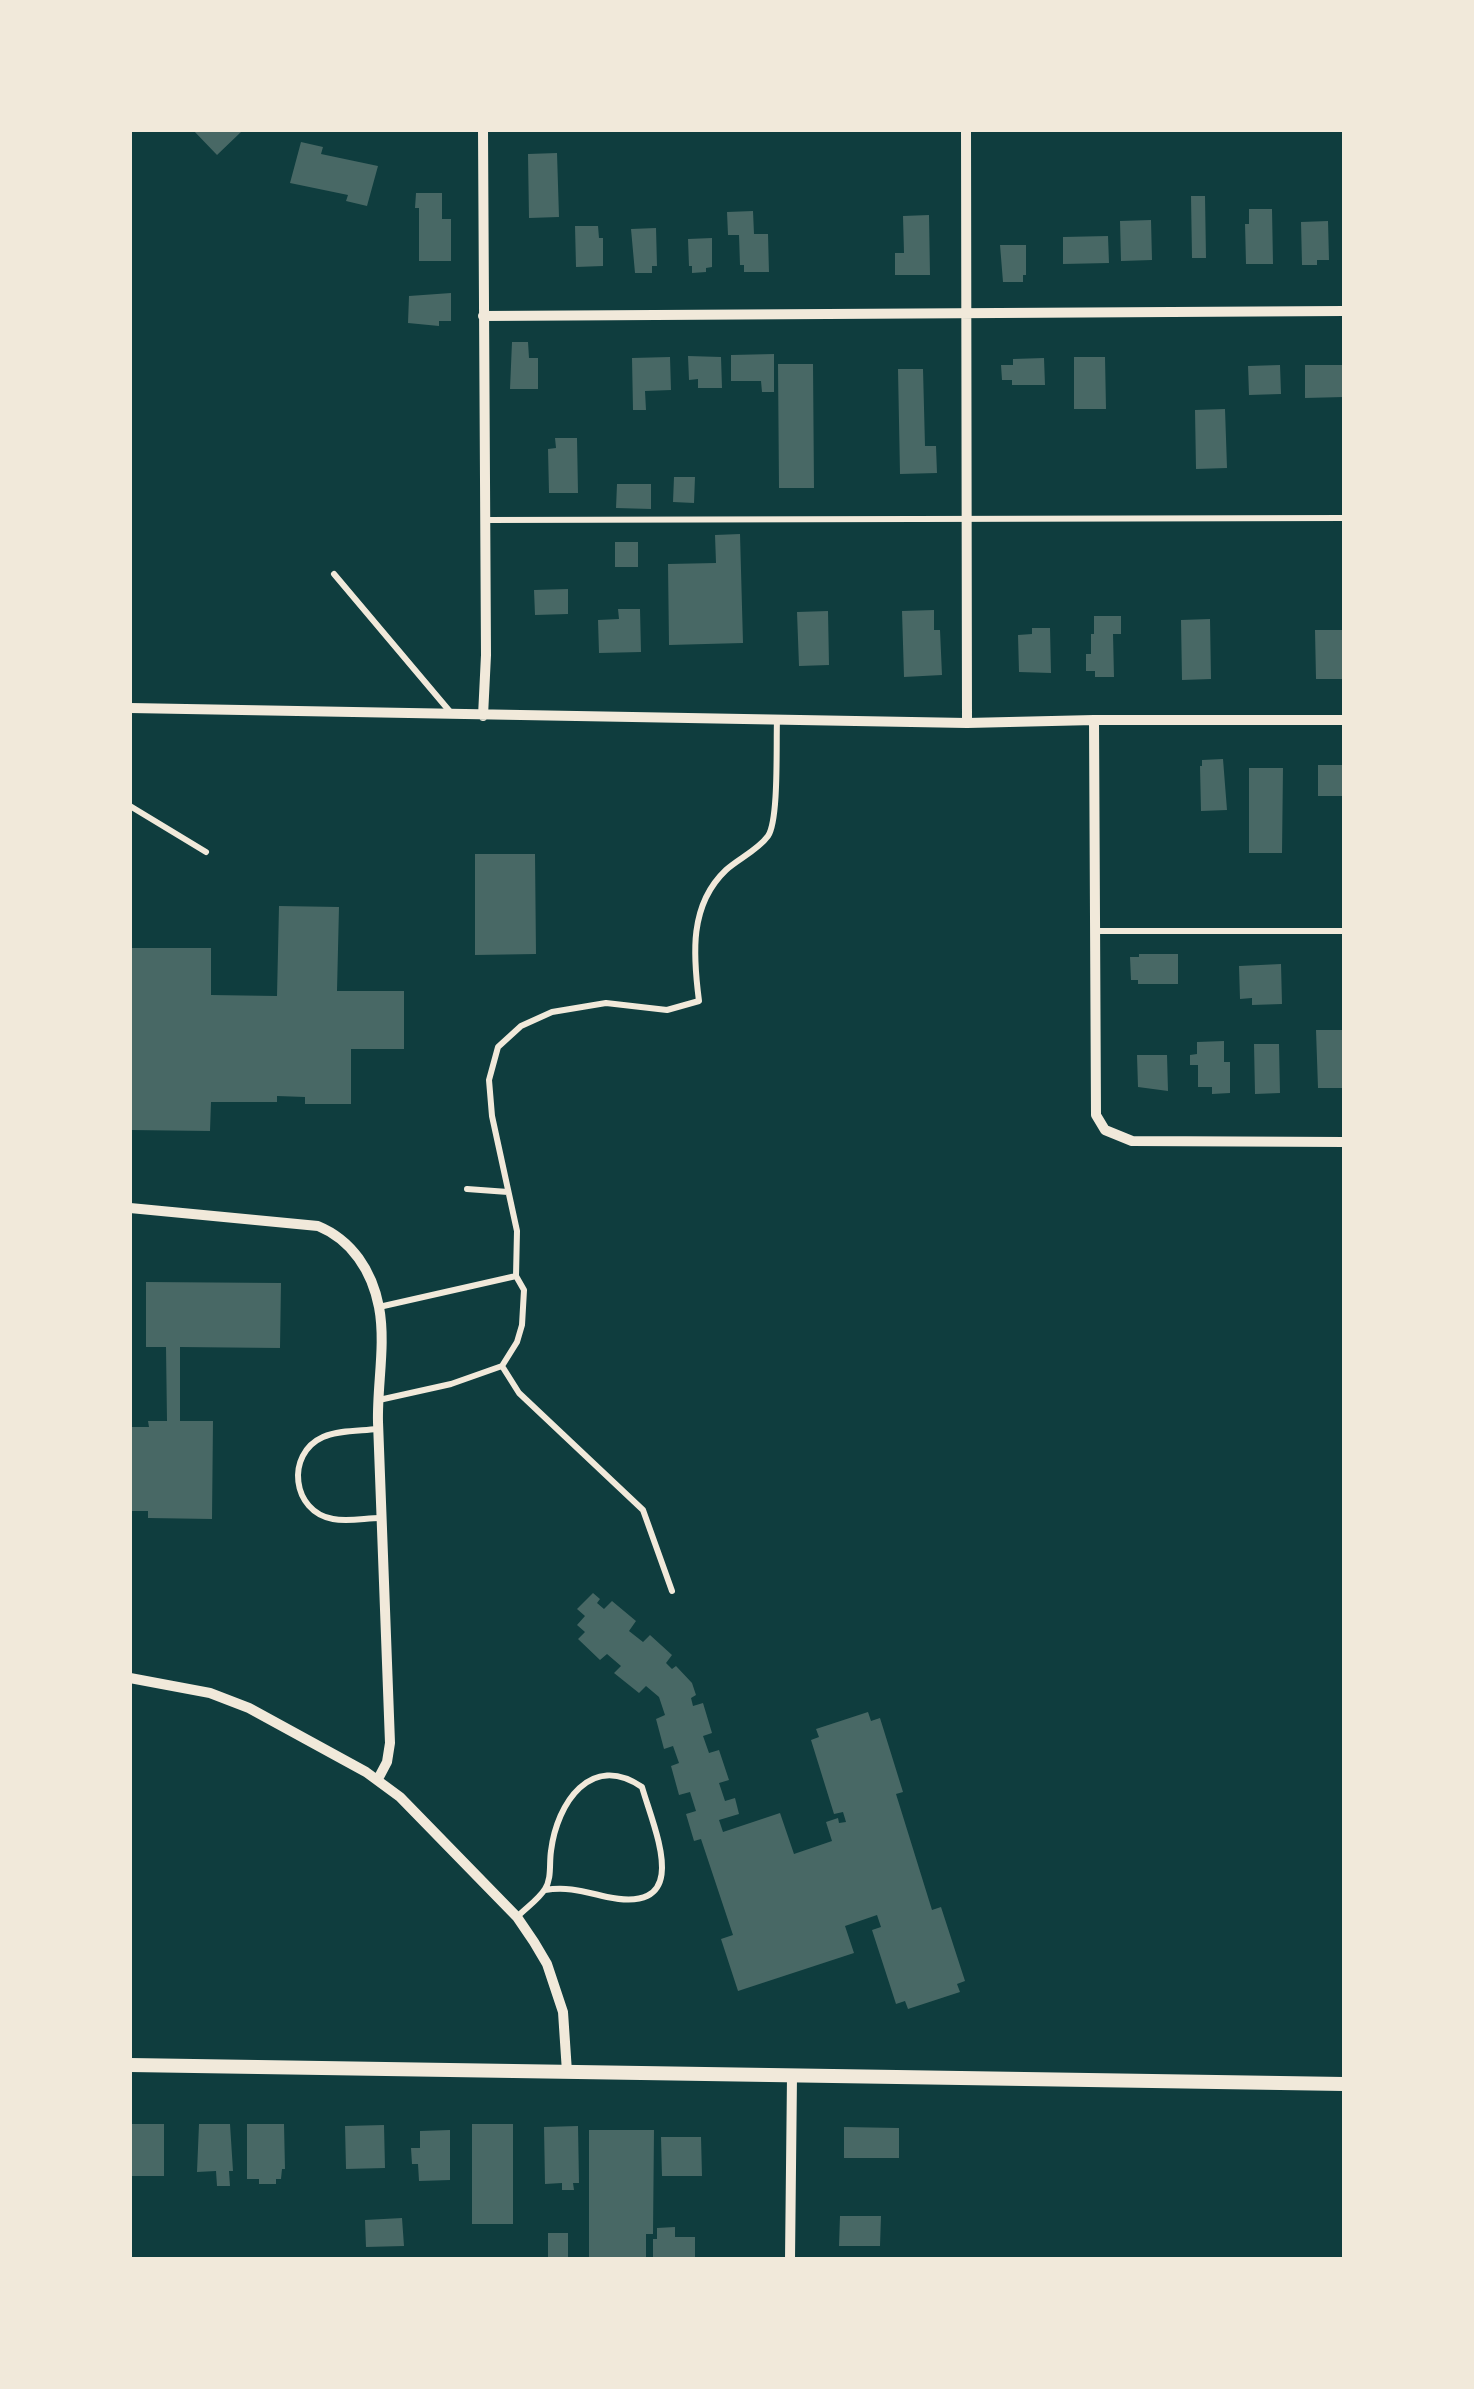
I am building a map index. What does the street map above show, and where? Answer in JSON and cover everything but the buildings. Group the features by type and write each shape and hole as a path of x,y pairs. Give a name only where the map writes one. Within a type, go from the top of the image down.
{"street":[{"path":"483,130 483,716"},
{"path":"966,130 967,723"},
{"path":"483,316 1344,311"},
{"path":"130,708 967,723 1344,720"},
{"path":"1094,720 1093,1106 1106,1130 1132,1141 1344,1142"},
{"path":"130,1208 318,1226 337,1234 369,1274 379,1307 380,1518 390,1743 378,1779"},
{"path":"130,1678 210,1692 250,1708 378,1779 517,1916 557,1988 563,2012 567,2072"},
{"path":"130,2065 1344,2084"},
{"path":"790,2259 792,2076"}],"lane":[{"path":"485,520 1344,518"},
{"path":"334,574 453,715"},
{"path":"378,1400 451,1384 502,1366 518,1342 524,1290 516,1276 517,1231 492,1116 489,1080 498,1047 522,1026 552,1012 606,1003 667,1010 700,1001 695,927 704,901 723,872 768,835 774,814 776,720"},
{"path":"130,806 206,852"},
{"path":"1094,931 1344,931"},
{"path":"467,1189 508,1192"},
{"path":"379,1307 516,1276"},
{"path":"502,1366 520,1393 643,1510 672,1592"},
{"path":"378,1429 326,1436 314,1442 304,1453 297,1480 308,1506 333,1520 380,1518"},
{"path":"517,1916 544,1890 558,1825 586,1781 607,1773 629,1778 642,1787 665,1868 662,1882 646,1897 626,1900 562,1887 544,1890"}]}
